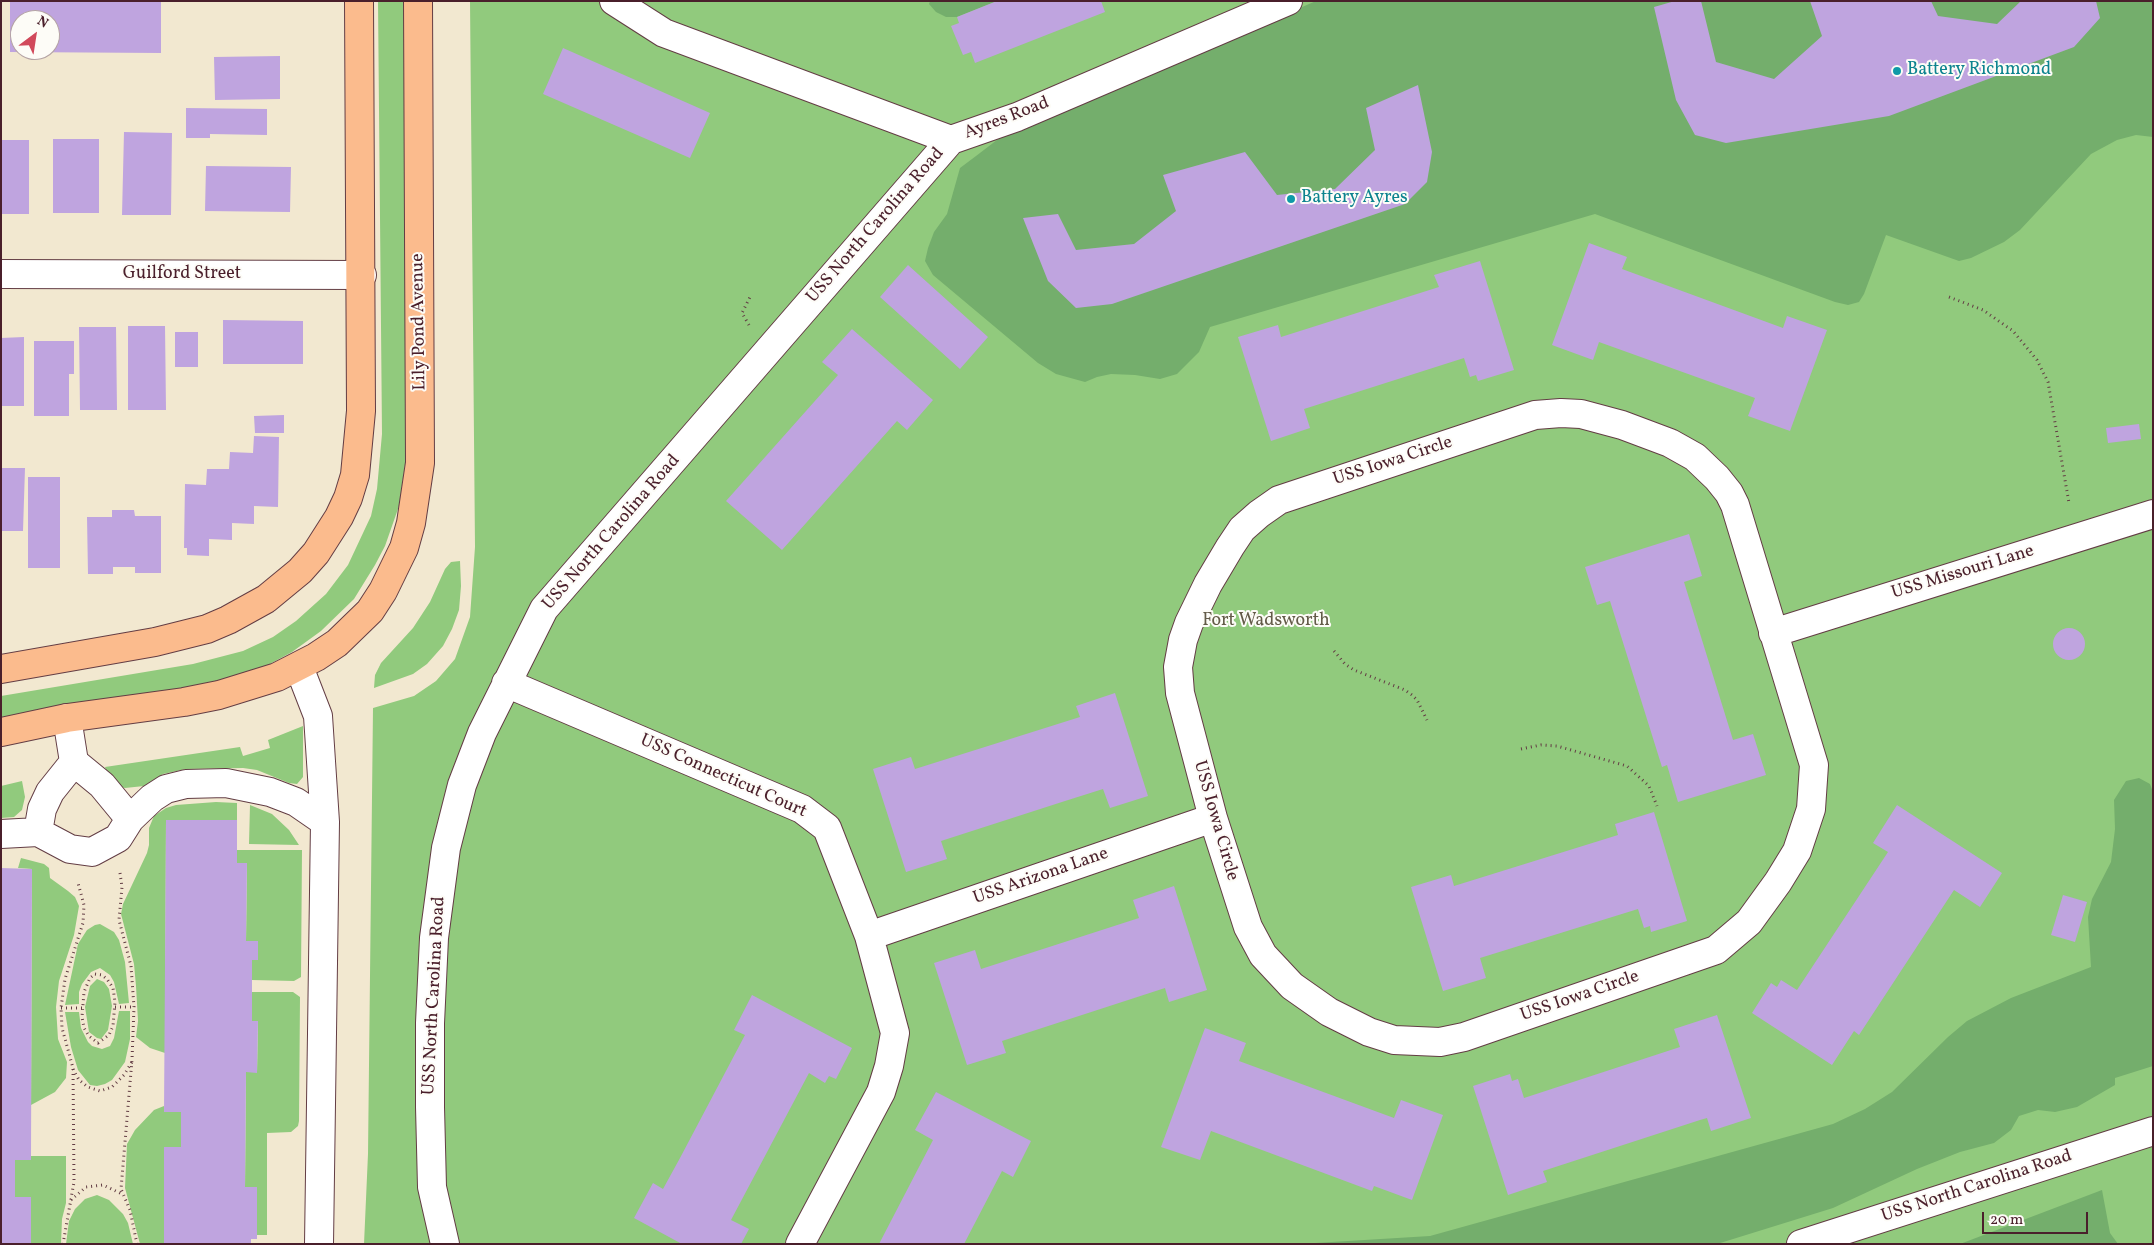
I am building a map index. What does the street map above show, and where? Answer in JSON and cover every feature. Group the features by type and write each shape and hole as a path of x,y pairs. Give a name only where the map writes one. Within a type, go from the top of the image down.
{"main road":[{"path":"1,668 154,642 207,629 249,610 284,586 316,553 339,517 355,476 361,411 362,275 359,1"},
{"name":"Lily Pond Avenue","path":"1,732 67,718 184,702 219,695 277,677 299,667 337,643 370,611 383,591 404,548 411,523 420,463 418,1"}],"street":[{"name":"Ayres Road","path":"614,1 664,33 951,140 1017,118 1288,1"},
{"name":"USS North Carolina Road","path":"445,1244 432,1187 430,1023 434,938 446,848 462,785 482,732 544,609 951,140"},
{"name":"Guilford Street","path":"1,274 362,275"},
{"name":"USS Iowa Circle","path":"1581,414 1622,425 1670,443 1695,457 1717,478 1729,493 1735,505 1773,633 1814,765 1811,809 1797,851 1749,922 1716,950 1464,1037 1440,1042 1394,1040 1369,1032 1329,1012 1292,986 1263,955 1248,927 1213,818 1180,693 1178,667 1183,640 1189,622 1208,584 1242,529 1259,514 1283,498 1535,415 1581,414"},
{"name":"USS Missouri Lane","path":"1773,633 2153,514"},
{"path":"299,667 318,716 325,822 320,1244"},
{"name":"USS Connecticut Court","path":"506,683 802,809 827,828 869,936 896,1033 881,1092 800,1244"},
{"path":"67,718 74,762 102,785 124,828"},
{"path":"38,832 42,809 50,792 74,762"},
{"path":"1,834 38,832 70,849 92,852 124,828 152,798 166,789 186,784 226,783 270,792 296,802 325,822"},
{"name":"USS Arizona Lane","path":"869,936 1213,818"},
{"name":"USS North Carolina Road","path":"1801,1244 2153,1131"}],"path":[{"path":"750,297 742,313 752,331"},
{"path":"1949,297 1983,310 2006,326 2013,331 2038,360 2048,382 2069,503"},
{"path":"1334,651 1345,664 1354,670 1377,681 1405,690 1412,695 1420,705 1427,720"},
{"path":"1521,749 1541,745 1557,746 1626,766 1649,786 1657,806"},
{"path":"124,828 119,920 131,966 134,1008 132,1060 121,1189 130,1210 137,1244"},
{"path":"70,849 84,904 83,923 67,969 61,1008 65,1043 79,1080 88,1087 100,1091 112,1087 124,1075 132,1060"},
{"path":"95,974 99,974 113,988 115,1007 113,1026 109,1035 98,1043 89,1036 84,1028 82,1008 87,984 95,974"},
{"path":"115,1007 134,1008"},
{"path":"61,1008 82,1008"},
{"path":"63,1244 74,1182 73,1068"},
{"path":"70,1201 86,1187 103,1185 124,1195"}],"green space":[{"path":"378,1 404,1 406,458 399,506 385,546 354,599 321,631 292,652 251,674 228,681 1,721 1,696 193,664 243,651 273,637 296,621 326,594 348,565 371,516 377,489 382,434"},
{"name":"Fort Wadsworth","path":"470,1 2153,1 2153,1244 364,1244 368,1154 373,708 414,696 436,681 455,659 470,617 475,547"},
{"path":"930,1 997,1 957,17 946,17 936,12 929,4"},
{"path":"1316,1 2153,1 2153,137 2136,135 2117,140 2091,154 2020,230 2004,242 1971,258 1959,261 1886,235 1864,294 1859,302 1848,305 1835,302 1595,214 1210,327 1199,352 1177,374 1160,379 1111,374 1085,382 1056,374 1038,363 933,275 925,261 928,248 934,232 947,214 960,168 997,140"},
{"path":"460,561 461,586 459,610 443,646 427,664 413,674 374,688 375,675 381,663 413,628 430,602 445,569 451,562"},
{"path":"303,726 303,777 297,784 289,783 257,770 243,768 186,769 163,774 144,786 125,788 117,786 108,775 105,767 240,747 243,756 270,748 268,740"},
{"path":"2139,778 2150,784 2153,792 2153,1066 2115,1078 2115,1085 2077,1107 2055,1112 2038,1110 2019,1116 2011,1130 1994,1143 1960,1152 1917,1169 1833,1208 1717,1244 1299,1244 1430,1236 1833,1124 1865,1109 1892,1092 1967,1021 2011,998 2091,967 2088,917 2092,899 2111,862 2115,829 2114,800 2126,781"},
{"path":"22,781 25,797 22,810 14,817 1,818 1,786"},
{"path":"216,802 237,803 237,820 166,820 165,1053 150,1048 136,1037 138,1021 134,964 121,914 123,904 147,853 149,828 154,816 166,808 176,805"},
{"path":"250,805 272,814 289,830 299,845 249,844"},
{"path":"237,850 302,850 301,977 294,981 252,980 252,960 258,960 258,941 246,941 247,863 237,863"},
{"path":"21,858 44,864 49,868 50,878 75,897 79,906 74,935 59,981 56,1007 58,1039 67,1062 66,1078 55,1092 31,1105 32,869 18,868"},
{"path":"100,924 114,932 119,940 125,962 129,1003 119,1004 114,982 110,975 100,968 91,972 82,984 79,992 79,1004 65,1005 78,944 87,930"},
{"path":"97,979 104,982 109,989 112,1006 108,1030 101,1039 89,1032 85,1007 90,986"},
{"path":"252,992 293,992 300,997 299,1121 298,1126 291,1132 267,1133 267,1235 257,1235 257,1187 245,1187 246,1072 257,1072 258,1021 252,1021"},
{"path":"119,1011 130,1011 130,1039 125,1062 112,1080 97,1086 90,1085 78,1070 71,1047 65,1012 79,1012 81,1028 88,1042 92,1046 102,1049 110,1046 114,1038"},
{"path":"164,1106 164,1112 181,1112 181,1147 164,1147 164,1244 140,1244 125,1188 127,1144 135,1130 154,1110"},
{"path":"31,1156 66,1156 66,1203 62,1219 61,1244 31,1244 31,1197 15,1197 15,1160 31,1160"},
{"path":"2102,1190 2110,1233 2118,1244 1960,1244"},
{"path":"97,1195 109,1200 123,1214 128,1223 133,1244 66,1244 69,1221 75,1209 85,1199"}],"building":[{"path":"10,1 161,1 161,53 60,52 60,10 10,10"},
{"path":"997,1 1101,1 1105,12 975,63 971,52 963,55 951,26 959,23 957,17"},
{"name":"Battery Richmond","path":"1675,1 1701,1 1716,62 1774,79 1822,36 1810,1 1931,1 1938,16 1997,24 2021,1 2096,1 2100,18 2074,47 1889,116 1726,143 1695,135 1676,100 1654,7"},
{"path":"563,48 710,113 690,158 543,94"},
{"path":"280,56 280,99 215,100 214,57"},
{"name":"Battery Ayres","path":"1418,85 1432,152 1427,182 1405,204 1112,304 1076,308 1048,281 1023,218 1058,214 1076,250 1134,244 1176,211 1163,175 1245,152 1277,195 1335,189 1375,150 1366,108"},
{"path":"186,108 267,109 267,135 210,134 210,138 186,138"},
{"path":"124,132 172,133 171,215 122,215"},
{"path":"53,139 99,139 99,213 53,213"},
{"path":"1,140 29,140 29,214 1,214"},
{"path":"206,166 291,167 290,212 205,211"},
{"path":"1589,243 1627,257 1622,269 1783,328 1787,316 1827,330 1790,431 1748,416 1755,398 1599,342 1593,360 1552,345"},
{"path":"1480,261 1514,370 1478,381 1476,375 1470,377 1464,358 1304,409 1310,428 1271,441 1238,337 1278,325 1281,337 1439,287 1434,275"},
{"path":"908,265 988,337 960,369 880,297"},
{"path":"223,320 303,321 303,364 223,364"},
{"path":"128,326 165,326 166,410 128,410"},
{"path":"79,327 116,327 117,410 80,410"},
{"path":"852,329 933,400 907,430 897,421 782,550 726,501 838,375 822,362"},
{"path":"175,332 198,332 198,367 175,367"},
{"path":"24,337 24,406 1,406 1,338"},
{"path":"34,341 74,341 74,374 69,374 69,416 34,416"},
{"path":"284,415 284,433 255,433 254,416"},
{"path":"2139,424 2141,439 2108,443 2106,428"},
{"path":"254,436 279,437 278,507 254,506 254,524 232,523 232,540 209,539 209,556 187,555 187,548 184,548 185,484 206,485 207,469 229,469 230,452 253,453"},
{"path":"1,468 25,468 23,531 1,531"},
{"path":"28,477 60,477 60,568 28,568"},
{"path":"112,510 134,510 135,516 161,516 161,573 135,573 135,567 113,567 113,574 88,574 87,517 112,517"},
{"path":"1689,534 1702,576 1684,582 1733,740 1753,734 1766,775 1678,802 1667,765 1662,767 1610,601 1597,605 1585,567"},
{"path":"2069,628 2075,629 2080,633 2084,638 2084,650 2080,655 2075,659 2069,660 2063,659 2058,655 2054,650 2053,644 2054,638 2058,633 2063,629"},
{"path":"1115,693 1148,796 1110,808 1103,789 941,841 947,859 906,872 873,769 911,757 915,769 1080,717 1076,706"},
{"path":"1897,805 2002,873 1980,907 1954,890 1859,1035 1854,1031 1832,1065 1752,1013 1771,983 1777,987 1781,980 1797,990 1888,852 1873,843"},
{"path":"1654,812 1687,921 1651,932 1650,926 1644,928 1638,909 1480,958 1486,978 1443,991 1411,887 1451,875 1454,886 1618,835 1615,824"},
{"path":"166,820 237,820 237,863 247,863 246,941 258,941 258,960 252,960 252,1021 258,1021 257,1073 246,1072 245,1187 257,1187 257,1239 251,1239 251,1244 164,1244 164,1147 181,1147 181,1112 164,1112"},
{"path":"1,868 32,869 31,1160 15,1160 15,1197 31,1197 31,1244 1,1244"},
{"path":"1174,886 1207,990 1169,1002 1165,988 1002,1041 1006,1053 967,1065 934,963 975,950 981,969 1139,918 1133,900"},
{"path":"2063,895 2087,902 2075,942 2051,935"},
{"path":"752,995 852,1048 836,1079 829,1076 825,1083 809,1073 731,1220 749,1229 741,1244 682,1244 634,1218 653,1183 663,1189 680,1158 745,1035 734,1030"},
{"path":"1717,1015 1751,1118 1711,1131 1707,1118 1700,1120 1543,1171 1547,1182 1508,1195 1473,1086 1510,1074 1512,1081 1518,1079 1524,1098 1680,1047 1674,1029"},
{"path":"1205,1028 1246,1043 1239,1061 1394,1118 1401,1100 1443,1115 1412,1200 1374,1186 1372,1191 1211,1131 1200,1160 1161,1147"},
{"path":"936,1092 1031,1141 1013,1177 1002,1171 964,1244 879,1244 933,1140 915,1130"}],"place":[{"name":"Battery Richmond","path":"1897,71"},
{"name":"Battery Ayres","path":"1291,199"}]}
